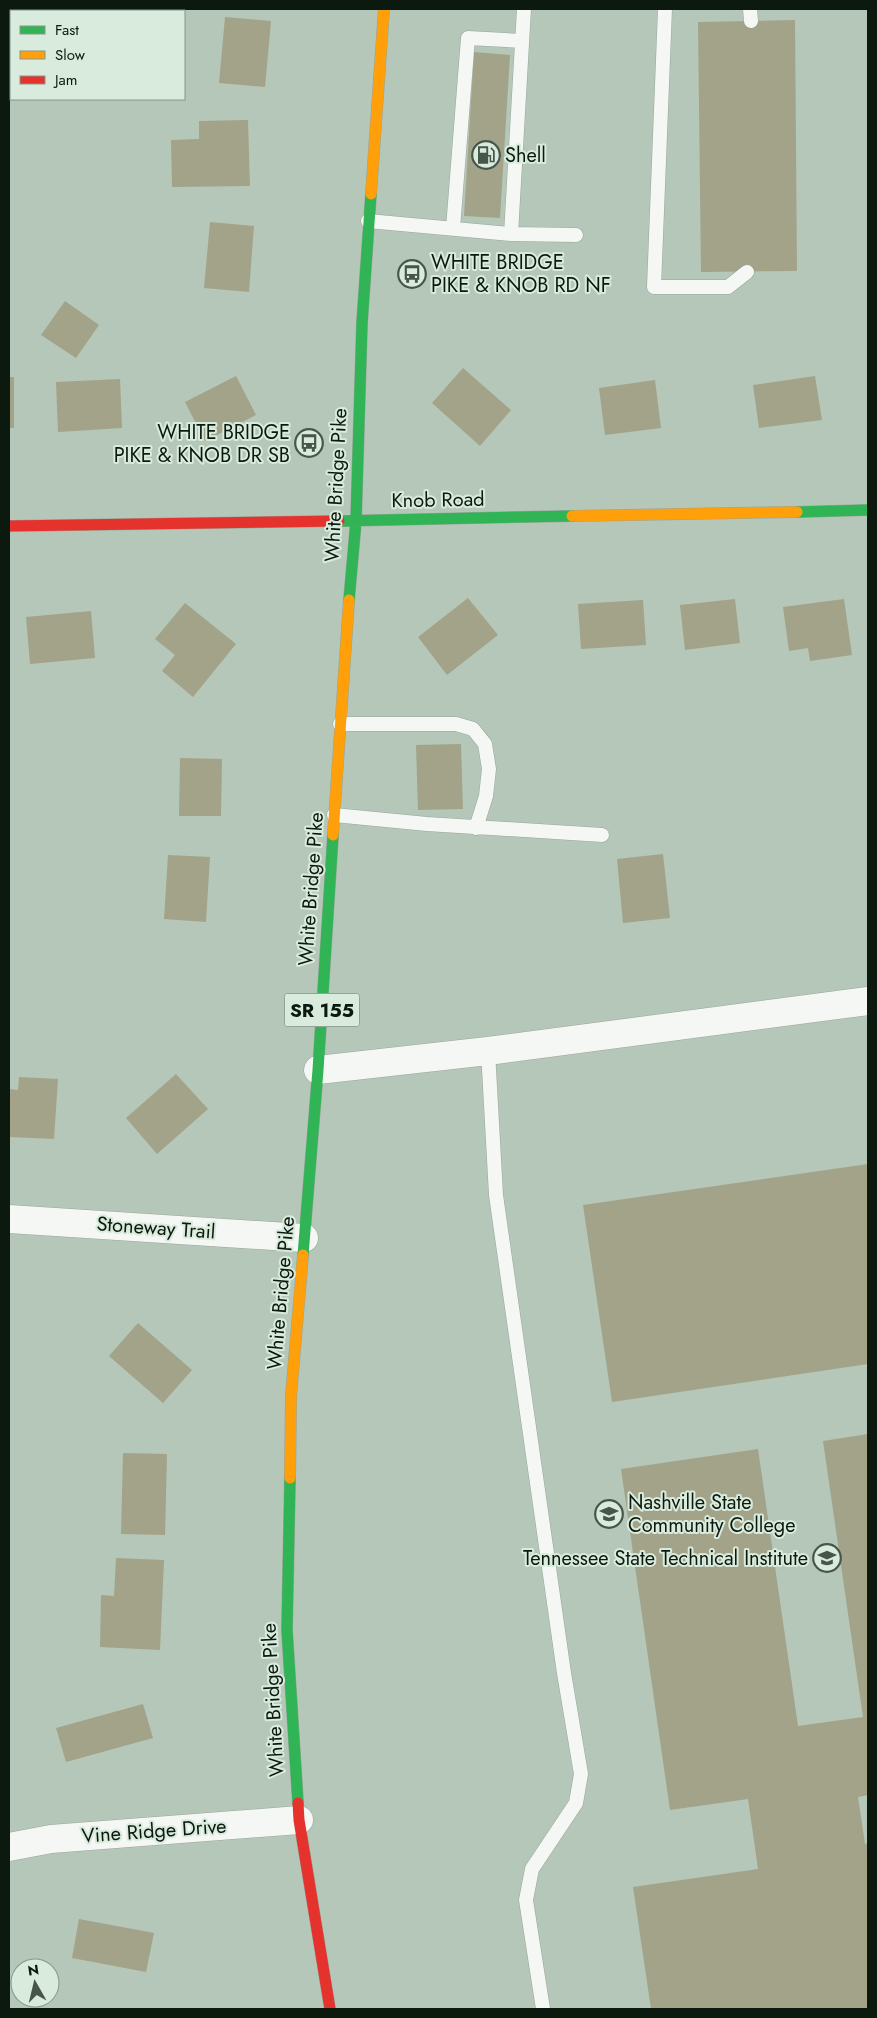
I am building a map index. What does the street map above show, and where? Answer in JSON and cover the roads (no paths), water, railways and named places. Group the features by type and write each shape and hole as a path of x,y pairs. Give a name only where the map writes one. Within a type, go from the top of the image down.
{"main road":[{"name":"White Bridge Pike","path":"330,2009 299,1820 287,1630 291,1396 318,1070 340,724 356,521 362,323 384,9"},
{"name":"Knob Road","path":"9,526 868,510"}],"street":[{"path":"318,1070 488,1051 868,1001"},
{"name":"Stoneway Trail","path":"9,1219 304,1238"},
{"name":"Vine Ridge Drive","path":"9,1847 50,1839 299,1820"}],"lane":[{"path":"511,234 508,179 514,88 522,41 524,9"},
{"path":"665,9 654,287 728,287 747,272"},
{"path":"453,228 462,175 468,86 468,38 522,41"},
{"path":"368,221 511,234 576,235"},
{"path":"340,724 456,724 473,729 485,744 489,769 486,796 476,828"},
{"path":"334,815 476,828 602,835"},
{"path":"488,1051 496,1195 580,1774 576,1803 532,1869 526,1900 543,2009"}],"place":[{"name":"Shell","path":"486,155"},
{"name":"WHITE BRIDGE PIKE & KNOB RD NF","path":"412,274"},
{"name":"WHITE BRIDGE PIKE & KNOB DR SB","path":"309,443"},
{"name":"Nashville State Community College","path":"609,1514"},
{"name":"Tennessee State Technical Institute","path":"827,1558"}]}
